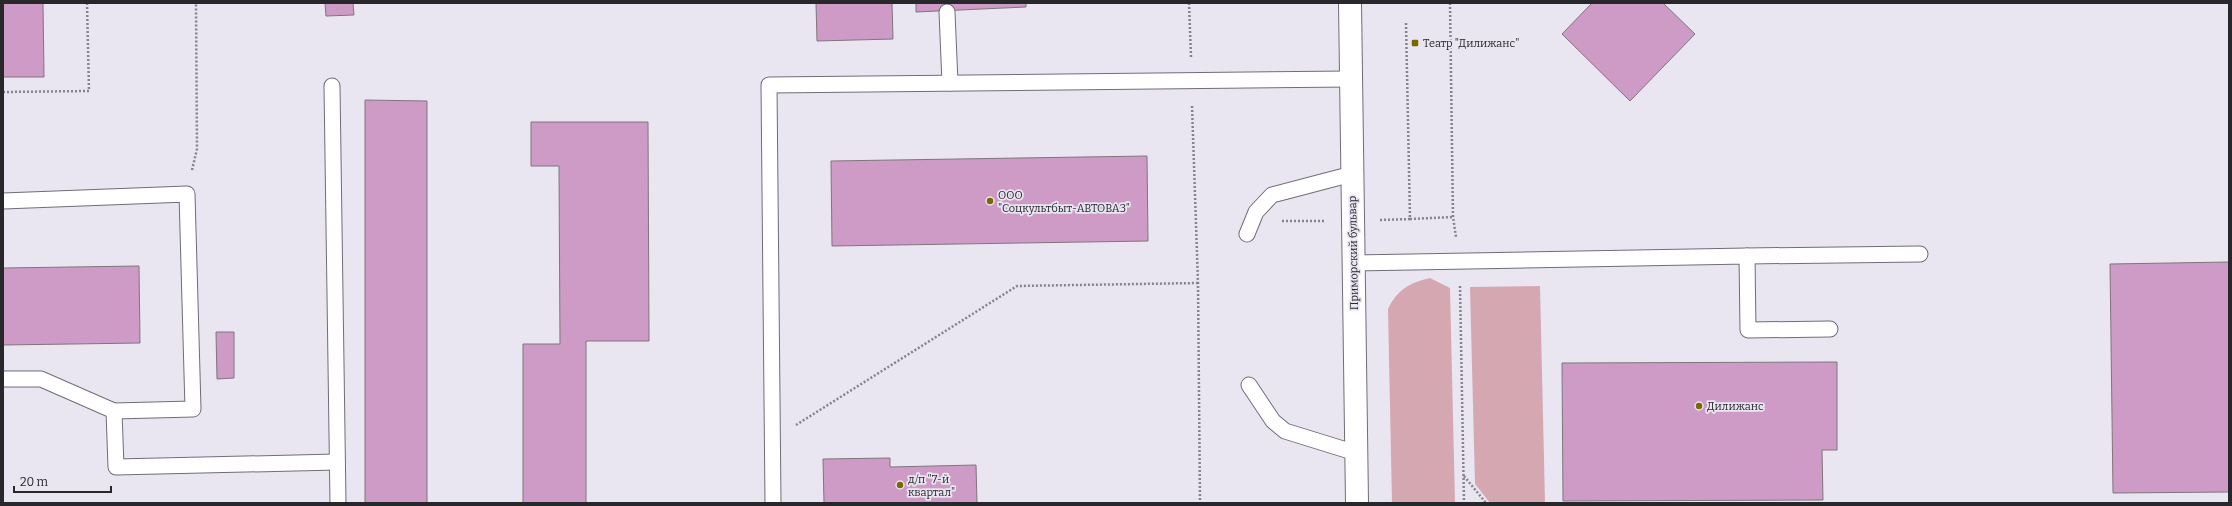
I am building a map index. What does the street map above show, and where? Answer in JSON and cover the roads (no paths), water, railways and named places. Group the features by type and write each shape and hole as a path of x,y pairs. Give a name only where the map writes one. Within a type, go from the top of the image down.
{"main road":[{"name":"Приморский бульвар","path":"1350,3 1357,503"}],"lane":[{"path":"947,12 950,83"},
{"path":"773,503 769,85 1351,79"},
{"path":"332,86 338,503"},
{"path":"1246,234 1256,212 1272,195 1352,174"},
{"path":"3,201 187,194 193,409 114,411 41,379 3,379"},
{"path":"1354,263 1920,254"},
{"path":"1747,256 1748,330 1830,329"},
{"path":"1249,385 1273,421 1285,431 1356,453"},
{"path":"114,411 116,467 337,462"}],"place":[{"name":"Театр \"Дилижанс\"","path":"1415,43"},
{"name":"ООО \"Соцкультбыт-АВТОВАЗ\"","path":"990,201"},
{"name":"Дилижанс","path":"1699,406"},
{"name":"д/п \"7-й квартал\"","path":"900,485"}]}
